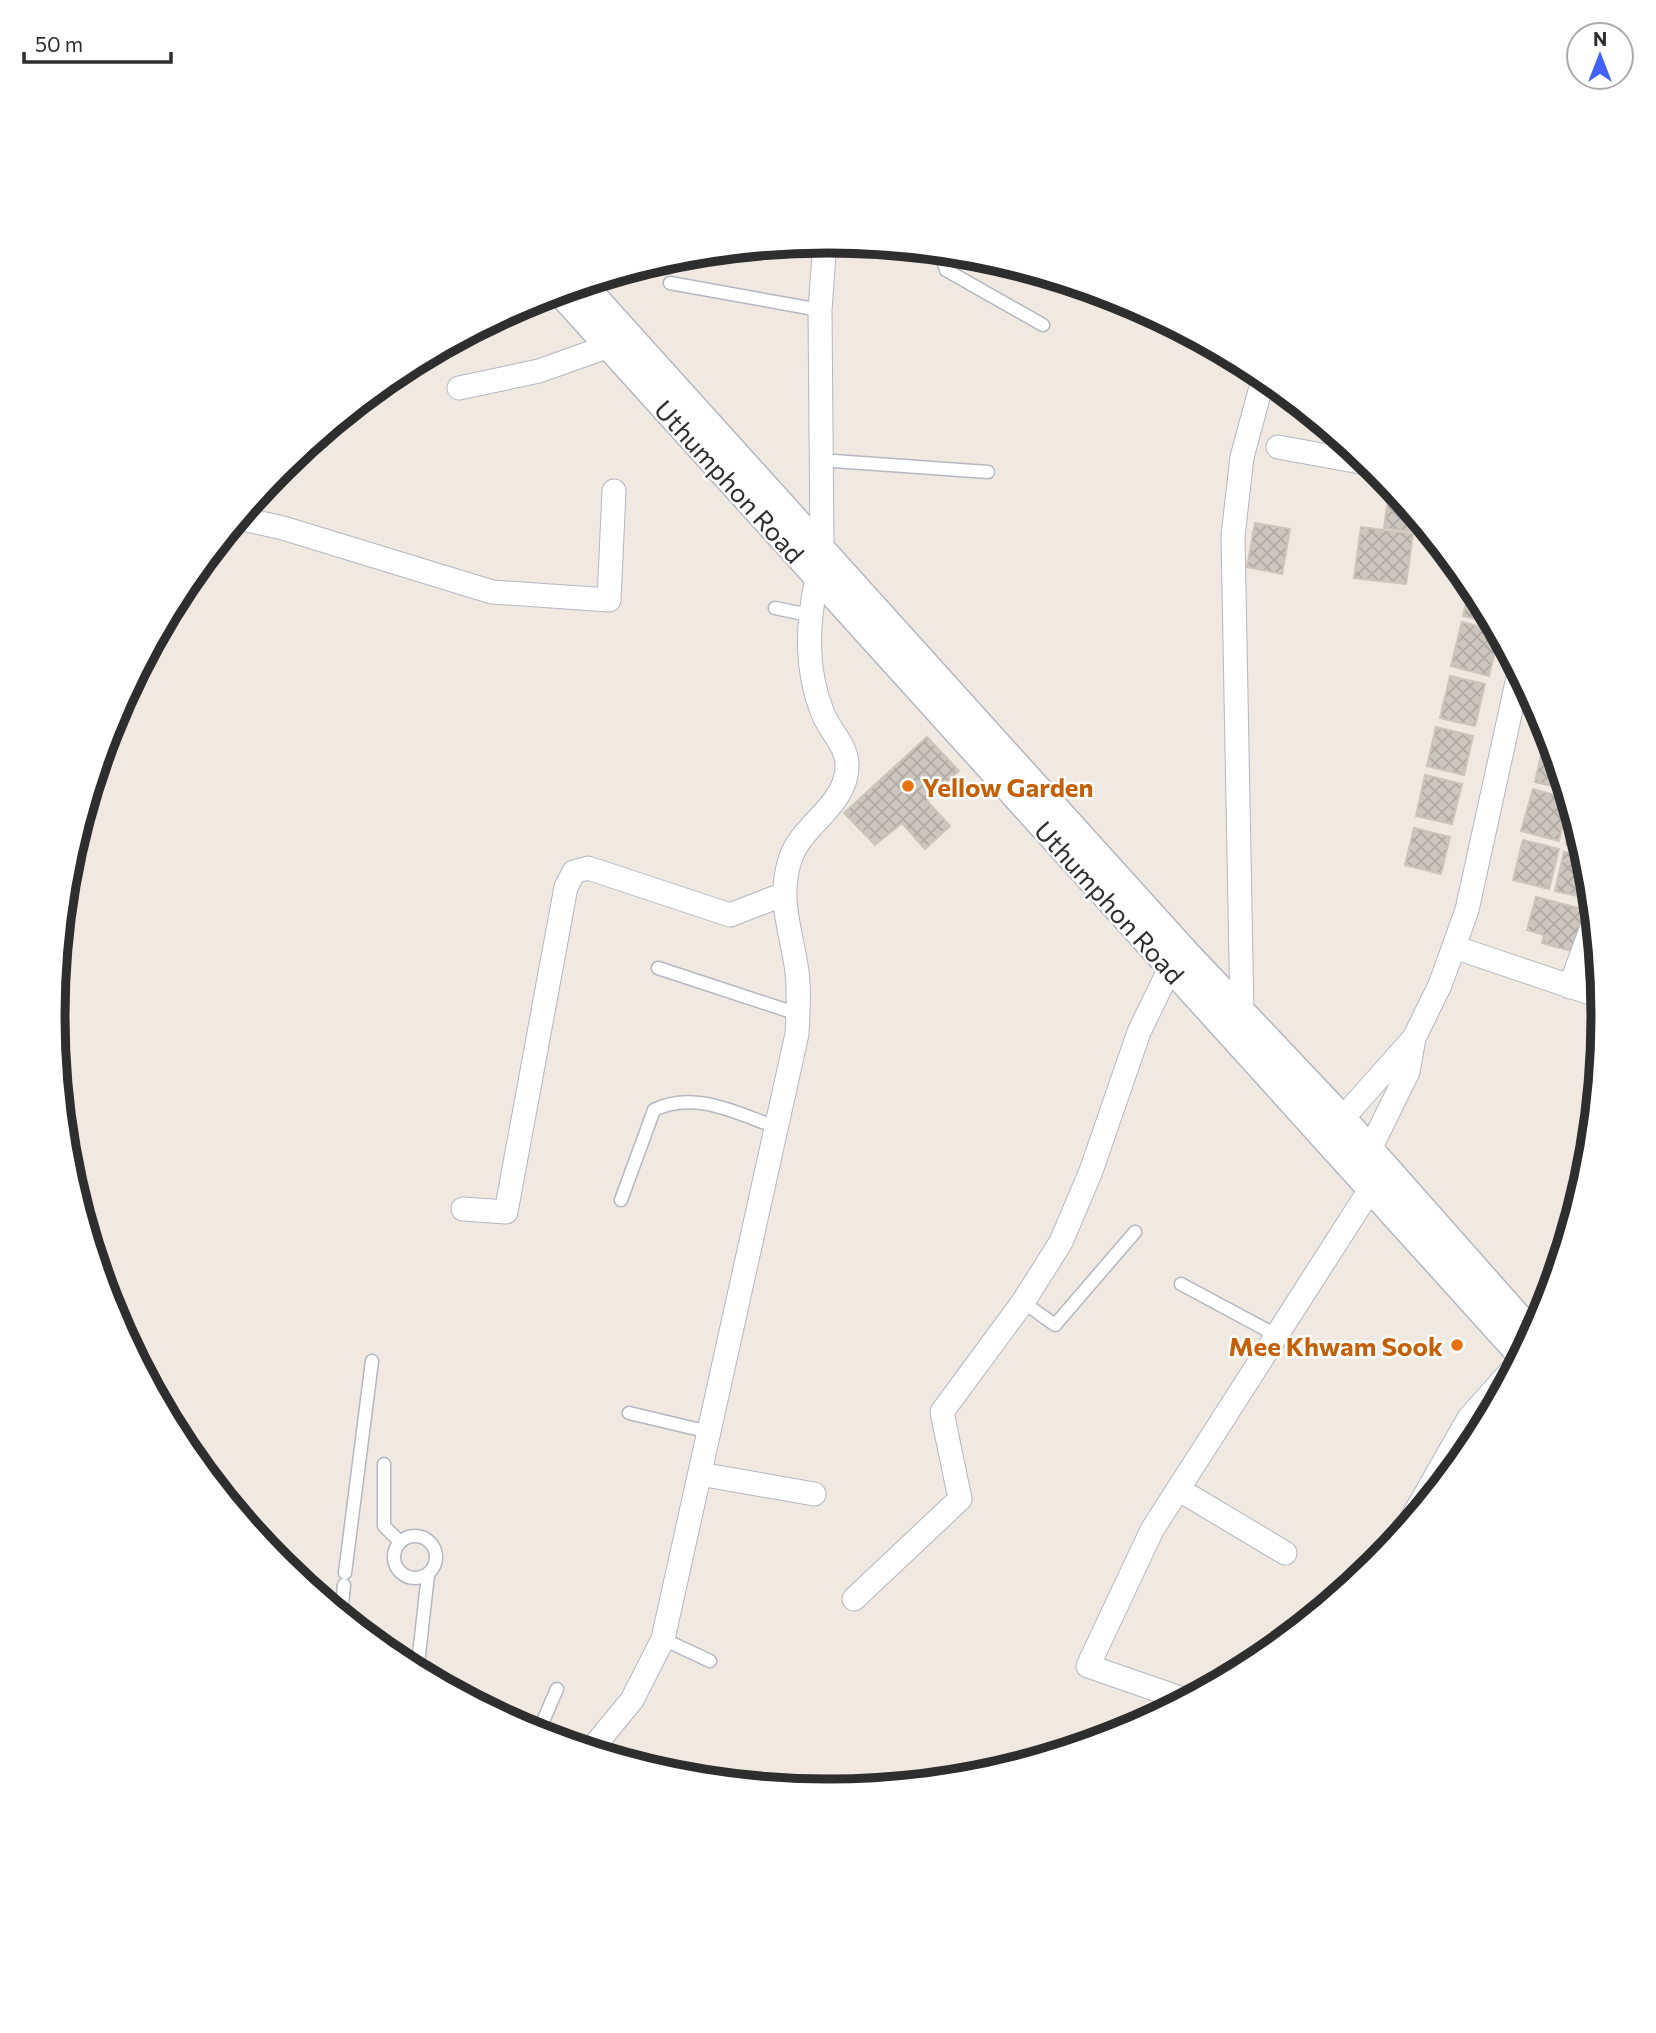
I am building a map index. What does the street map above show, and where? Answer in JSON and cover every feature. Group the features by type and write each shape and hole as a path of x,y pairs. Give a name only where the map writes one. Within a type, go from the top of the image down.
{"street":[{"path":"596,1743 632,1700 663,1639 797,1034 797,967 783,908 790,860 797,845 833,803 846,775 845,749 823,713 809,662 809,615 822,547 820,310 824,253"},
{"name":"Uthumphon Road","path":"589,292 1242,1014 1342,1119 1525,1326"},
{"name":"Uthumphon Road","path":"568,300 1516,1348"},
{"path":"459,388 539,371 609,346"},
{"path":"1242,1014 1233,536 1242,457 1261,388"},
{"path":"1278,447 1350,460"},
{"path":"247,521 295,532 492,592 609,600 614,491"},
{"path":"1369,1151 1408,1072 1414,1038 1454,947 1467,910 1516,686"},
{"path":"463,1209 506,1212 566,887 574,872 588,868 730,915 784,894"},
{"path":"1570,987 1587,940"},
{"path":"1454,947 1591,993"},
{"path":"855,1599 960,1499 942,1412 1024,1302 1061,1242 1091,1171 1139,1032 1170,968"},
{"path":"1342,1119 1414,1038"},
{"path":"1175,1696 1088,1666 1152,1530 1371,1188"},
{"path":"1431,1485 1469,1418 1492,1392"},
{"path":"700,1474 814,1494"},
{"path":"1178,1489 1284,1552"}],"lane":[{"path":"944,263 946,270 1043,325"},
{"path":"670,283 820,310"},
{"path":"820,460 988,472"},
{"path":"775,608 809,615"},
{"path":"658,968 798,1014"},
{"path":"621,1200 653,1110 671,1101 698,1101 776,1127"},
{"path":"1024,1302 1055,1325 1135,1231"},
{"path":"1181,1284 1276,1335"},
{"path":"342,1604 372,1361"},
{"path":"629,1413 709,1432"},
{"path":"384,1464 384,1526 400,1542"},
{"path":"418,1660 428,1575 436,1560 431,1543 416,1536 400,1542 394,1551 398,1571 407,1577 418,1579 428,1575"},
{"path":"663,1639 710,1661"},
{"path":"542,1724 556,1689"}],"building":[{"path":"1388,498 1416,530 1416,532 1384,528"},
{"path":"1255,523 1290,529 1282,574 1247,567"},
{"path":"1361,527 1413,534 1406,584 1354,578"},
{"path":"1467,599 1480,620 1463,616"},
{"path":"1462,622 1485,628 1496,647 1489,676 1451,666"},
{"path":"1450,676 1485,684 1475,726 1440,718"},
{"path":"1436,727 1473,736 1464,775 1427,766"},
{"name":"Yellow Garden","path":"927,737 959,771 927,801 950,826 925,849 902,823 875,845 844,813"},
{"path":"1542,748 1556,787 1535,782"},
{"path":"1425,775 1462,784 1452,824 1416,816"},
{"path":"1533,789 1558,796 1564,816 1559,841 1521,831"},
{"path":"1414,828 1450,837 1441,874 1405,865"},
{"path":"1568,833 1571,845 1566,844"},
{"path":"1523,840 1559,849 1549,889 1513,880"},
{"path":"1564,852 1574,854 1582,897 1555,891"},
{"path":"1536,897 1584,909 1575,952 1542,943 1544,935 1527,930"}],"place":[{"name":"Yellow Garden","path":"908,786"},
{"name":"Mee Khwam Sook","path":"1457,1345"}]}
